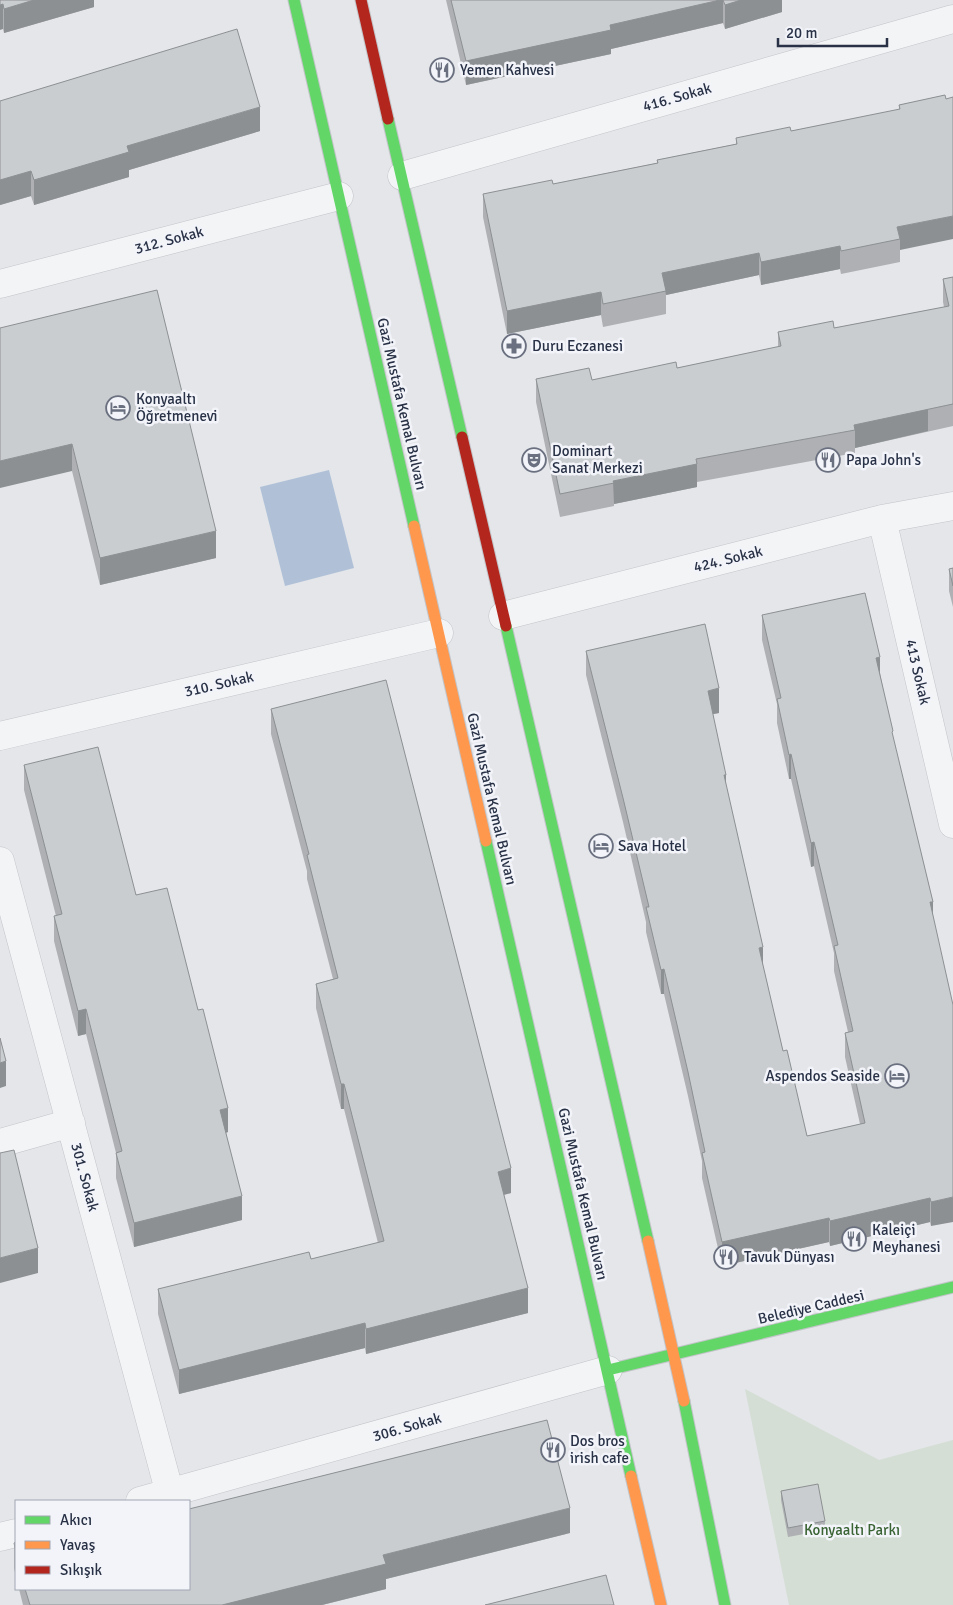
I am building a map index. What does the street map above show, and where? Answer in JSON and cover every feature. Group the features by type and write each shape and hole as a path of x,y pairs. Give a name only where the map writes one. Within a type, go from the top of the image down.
{"main road":[{"name":"Gazi Mustafa Kemal Bulvarı","path":"294,0 661,1605"},
{"path":"361,0 674,1354 725,1605"},
{"name":"Belediye Caddesi","path":"674,1354 843,1316 953,1287"},
{"name":"306. Sokak","path":"608,1370 674,1354"}],"street":[{"name":"416. Sokak","path":"402,176 953,19"},
{"name":"312. Sokak","path":"0,284 339,196"},
{"name":"424. Sokak","path":"503,616 882,519 953,506"},
{"name":"413 Sokak","path":"882,519 953,824"},
{"name":"310. Sokak","path":"0,736 439,633"},
{"name":"301. Sokak","path":"0,861 170,1494"},
{"path":"0,1143 71,1123"},
{"name":"306. Sokak","path":"144,1500 608,1370"},
{"path":"0,1537 15,1532"}],"green space":[{"name":"Konyaaltı Parkı","path":"745,1389 879,1460 953,1440 953,1605 789,1605"}],"water":[{"path":"329,470 354,568 285,586 260,487"}],"building":[{"path":"0,0 34,0 4,9 3,4 0,5"},
{"path":"451,0 720,0 610,25 611,30 466,61"},
{"path":"723,0 741,0 725,5"},
{"path":"237,29 260,107 127,146 129,152 34,180 31,171 0,180 0,101"},
{"path":"945,95 946,99 953,97 953,216 897,227 900,239 841,251 840,246 761,262 759,253 662,273 666,291 603,304 601,292 507,311 483,194 552,180 553,184 658,163 657,160 737,144 736,138 790,127 791,131 900,109 899,105"},
{"path":"953,277 953,404 854,425 855,430 696,459 697,464 560,494 536,379 589,368 592,380 676,362 677,368 781,346 778,332 833,321 834,328 949,306 943,279"},
{"name":"Konyaaltı Öğretmenevi","path":"157,290 216,531 100,558 72,444 0,461 0,328"},
{"path":"953,568 953,586 949,569"},
{"path":"865,593 880,657 876,658 933,902 930,902 953,1005 953,1197 931,1202 930,1198 830,1221 829,1218 722,1242 702,1153 705,1152 688,1072 664,969 661,970 646,907 649,907 586,651 705,624 719,688 708,691 726,775 724,775 763,947 759,948 783,1051 787,1050 807,1136 865,1123 845,1033 853,1031 834,946 838,945 814,842 811,843 791,754 789,755 777,699 781,698 762,615"},
{"path":"386,680 511,1168 498,1172 528,1288 366,1329 365,1323 179,1370 158,1289 309,1252 311,1259 384,1241 316,984 338,978 307,855 309,854 271,709"},
{"path":"98,747 136,895 167,888 198,1010 203,1009 228,1108 220,1110 242,1196 134,1223 116,1153 122,1151 86,1009 78,1011 54,916 62,914 24,765"},
{"path":"0,1038 6,1061 0,1063"},
{"path":"14,1150 38,1248 0,1258 0,1153"},
{"path":"547,1420 570,1508 383,1555 386,1564 222,1605 30,1605 25,1590 190,1590 190,1509"},
{"path":"818,1484 825,1521 788,1528 781,1491"},
{"path":"606,1575 614,1605 485,1605"}],"traffic: fast":[{"path":"294,0 414,526"},
{"path":"388,119 462,437"},
{"path":"506,626 648,1241"},
{"path":"486,841 631,1476"},
{"path":"608,1370 953,1287"},
{"path":"684,1401 725,1605"}],"traffic: slow":[{"path":"414,526 486,841"},
{"path":"648,1241 684,1401"},
{"path":"631,1476 661,1605"}],"traffic: jam":[{"path":"361,0 388,119"},
{"path":"462,437 506,626"}],"place":[{"name":"Yemen Kahvesi","path":"442,70"},
{"name":"Duru Eczanesi","path":"514,346"},
{"name":"Konyaaltı Öğretmenevi","path":"118,408"},
{"name":"Dominart Sanat Merkezi","path":"534,460"},
{"name":"Papa John's","path":"828,460"},
{"name":"Sava Hotel","path":"601,846"},
{"name":"Aspendos Seaside","path":"897,1076"},
{"name":"Kaleiçi Meyhanesi","path":"854,1239"},
{"name":"Tavuk Dünyası","path":"726,1257"},
{"name":"Dos bros irish cafe","path":"553,1450"}]}
